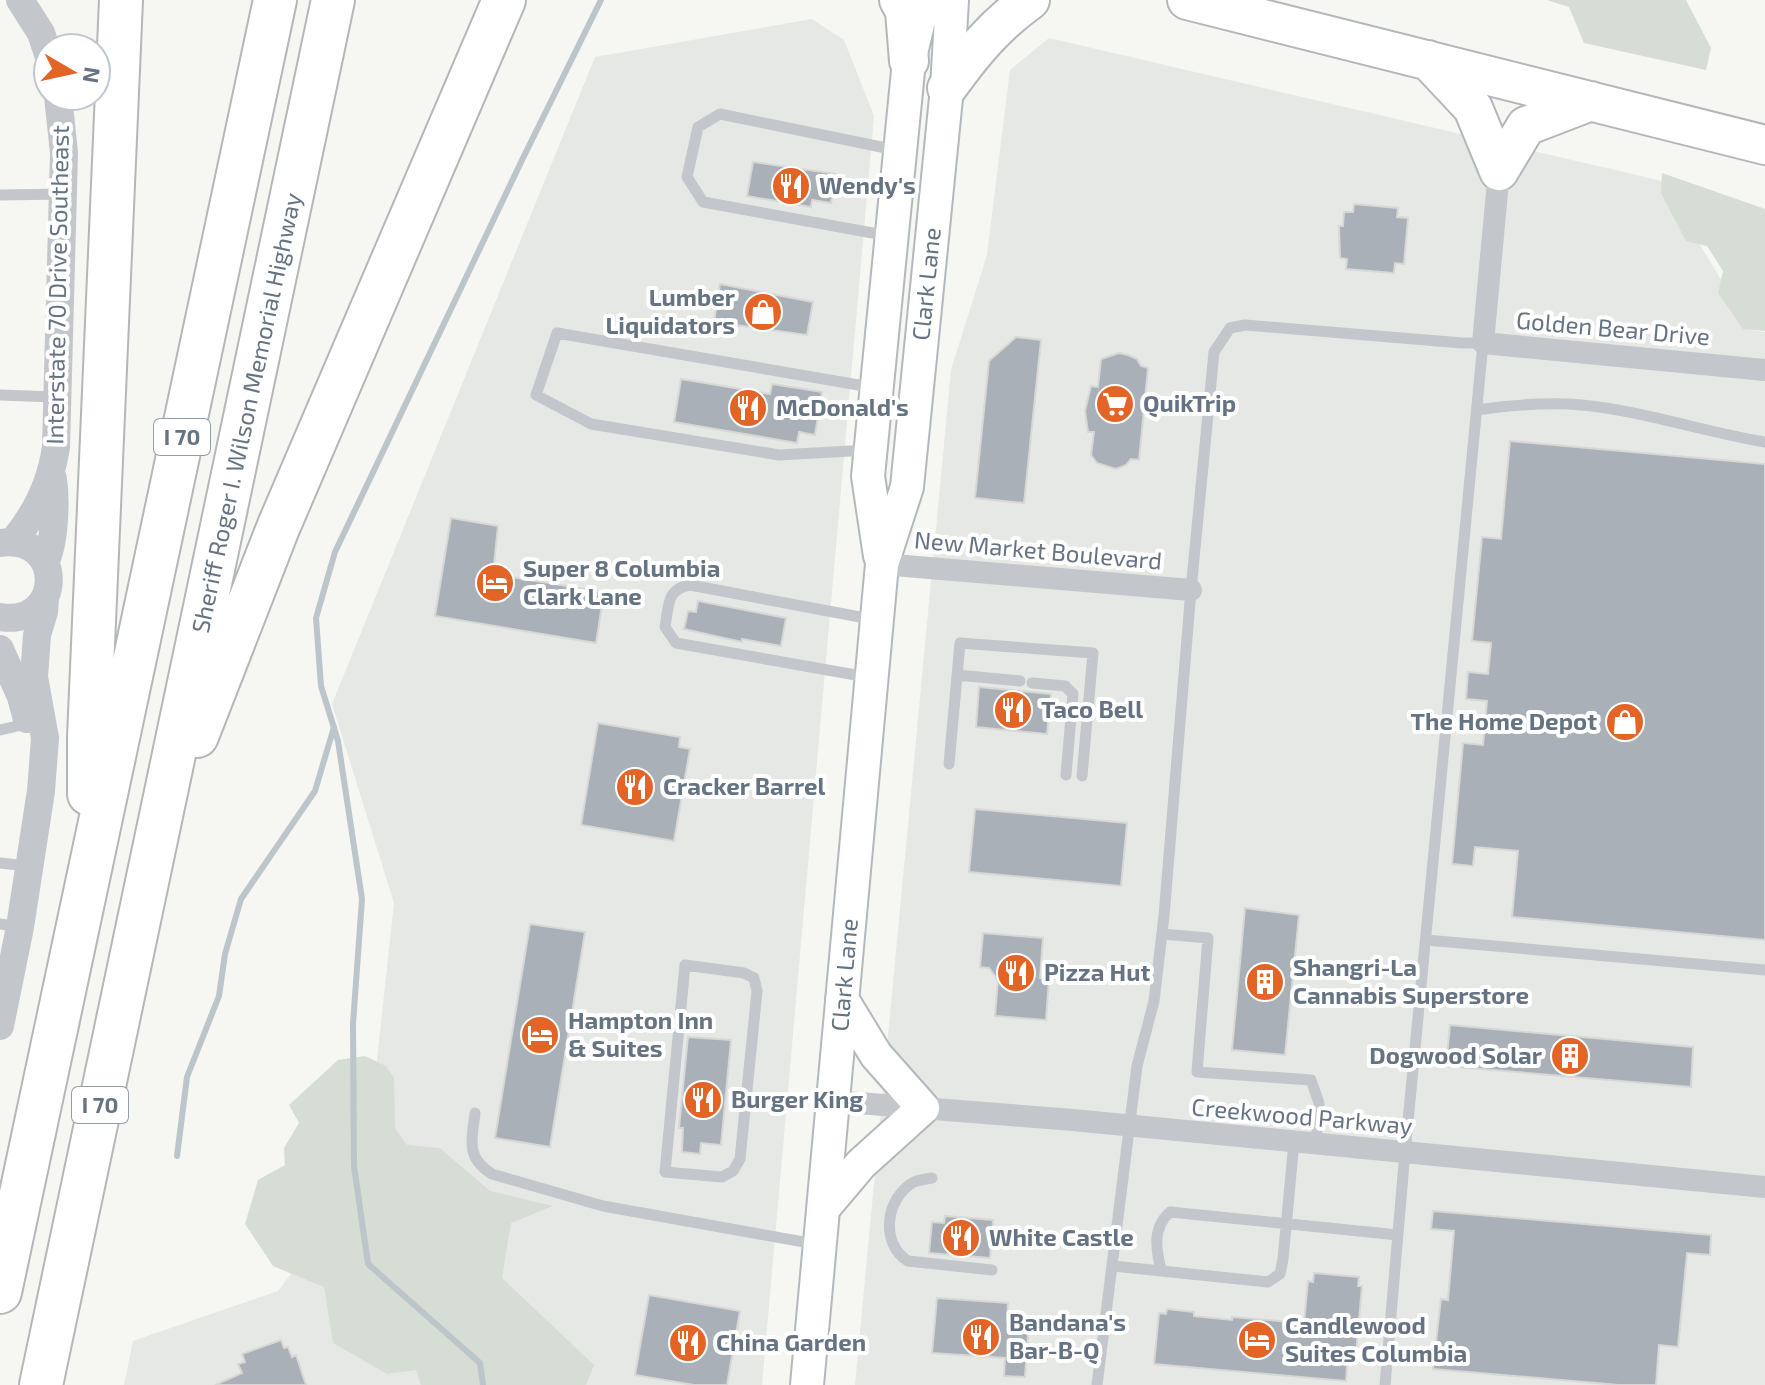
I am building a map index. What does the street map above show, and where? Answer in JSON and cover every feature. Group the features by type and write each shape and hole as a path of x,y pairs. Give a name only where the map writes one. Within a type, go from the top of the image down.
{"highway":[{"path":"91,874 89,737 121,0"},
{"name":"I 70","path":"0,1292 275,0"},
{"name":"Sheriff Roger I. Wilson Memorial Highway","path":"159,826 333,0"},
{"path":"159,826 223,674 278,528 504,0"},
{"path":"899,0 905,11 909,61"},
{"path":"947,88 977,47 1002,21 1030,0"},
{"path":"1187,0 1765,145"},
{"path":"1428,60 1473,108 1499,171"},
{"path":"1499,171 1526,126 1591,101"},
{"name":"I 70","path":"41,1385 159,826"}],"main road":[{"name":"Clark Lane","path":"882,564 868,476 909,61 924,0"},
{"name":"Clark Lane","path":"807,1385 882,564 907,487 947,88 952,0"},
{"path":"823,1209 861,1164 923,1108 876,1055 842,999"}],"street":[{"path":"20,0 40,32"},
{"name":"Interstate 70 Drive Southeast","path":"45,598 49,574 45,562 51,550 55,492 52,474 56,447 64,153 60,112"},
{"name":"Golden Bear Drive","path":"1499,171 1483,343 1765,370"},
{"name":"Interstate 70 Drive Southeast","path":"6,542 24,527 52,474"},
{"path":"6,542 25,544 37,551 45,562"},
{"name":"New Market Boulevard","path":"882,564 1191,590"},
{"path":"0,617 24,617 45,598"},
{"path":"0,1026 10,925 31,866 41,791 45,738 34,677 37,635 45,598"},
{"path":"0,649 21,697 41,774"},
{"name":"Creekwood Parkway","path":"833,1101 1073,1120 1765,1187"}],"lane":[{"path":"892,237 703,202 687,177 698,127 720,114 900,151"},
{"path":"2,194 63,194"},
{"path":"1097,1385 1137,1066 1154,1001 1162,934 1214,352 1230,328 1245,325 1483,343 1385,1385"},
{"path":"870,450 779,455 591,424 536,395 557,333 877,388"},
{"path":"0,395 57,397"},
{"path":"1477,410 1516,404 1582,405 1765,442"},
{"path":"871,678 676,643 665,627 672,593 678,587 690,585 877,620"},
{"path":"949,764 960,643 1093,653 1082,776"},
{"path":"957,675 1065,686 1073,694 1066,775"},
{"path":"0,730 28,723"},
{"path":"0,863 31,866"},
{"path":"1113,1266 1268,1282 1280,1274 1287,1224 1305,1143 1319,1103 1311,1080 1197,1072 1208,938 1162,934"},
{"path":"1426,940 1765,970"},
{"path":"685,965 744,973 754,978 757,991 746,1093 740,1159 733,1171 722,1177 665,1172 685,965"},
{"path":"475,1113 474,1159 492,1174 603,1206 820,1245"},
{"path":"932,1178 915,1182 894,1205 890,1222 891,1243 899,1256 927,1265 992,1270"},
{"path":"1161,1270 1156,1251 1157,1236 1162,1219 1170,1212 1398,1235"}],"shaded area":[{"path":"1547,0 1686,0 1711,48 1706,70 1584,43 1569,7"},
{"path":"812,19 844,40 874,116 762,1385 124,1385 133,1341 278,1291 364,1179 394,903 332,704 595,57"},
{"path":"1049,38 1662,181 1751,330 1765,332 1765,1385 855,1385 951,370 987,255 1010,70"},
{"path":"1662,173 1765,209 1765,331 1743,329 1718,293 1723,271 1707,246 1686,241 1661,193"},
{"path":"365,1056 386,1066 394,1078 395,1128 407,1145 440,1148 490,1191 553,1206 511,1223 502,1278 594,1365 586,1385 421,1385 416,1370 387,1374 333,1343 324,1287 273,1266 245,1224 258,1180 285,1165 284,1148 299,1123 289,1105 338,1060"}],"building":[{"name":"Wendy's","path":"753,162 836,174 831,203 812,200 811,207 747,196"},
{"path":"1354,204 1398,208 1397,217 1408,218 1404,264 1395,263 1394,273 1346,269 1347,259 1340,258 1339,226 1343,226 1344,212 1353,212"},
{"name":"Lumber Liquidators","path":"720,284 813,302 807,335 714,322"},
{"path":"1016,337 1041,340 1024,503 975,498 989,361"},
{"name":"QuikTrip","path":"1119,353 1137,359 1141,366 1148,368 1139,460 1131,459 1116,469 1097,463 1091,455 1094,432 1088,432 1085,411 1091,386 1098,387 1101,359"},
{"name":"McDonald's","path":"681,379 770,394 772,384 822,392 815,435 799,432 797,443 674,422"},
{"name":"The Home Depot","path":"1510,441 1765,464 1765,940 1512,917 1518,851 1475,847 1473,866 1452,864 1463,743 1483,745 1487,701 1466,699 1468,672 1488,674 1491,643 1472,641 1482,537 1501,539"},
{"name":"Super 8 Columbia Clark Lane","path":"451,518 498,526 493,574 604,592 596,643 435,616"},
{"path":"698,601 786,618 781,646 742,639 742,642 684,629 688,611 696,612"},
{"name":"Taco Bell","path":"979,687 1051,694 1047,734 976,727"},
{"name":"Cracker Barrel","path":"598,723 680,737 679,747 690,749 674,841 581,825"},
{"path":"975,809 1127,823 1121,886 969,872"},
{"name":"Shangri-La Cannabis Superstore","path":"1245,908 1299,915 1285,1055 1232,1050"},
{"name":"Hampton Inn & Suites","path":"530,924 585,932 550,1147 495,1138"},
{"name":"Pizza Hut","path":"983,933 1043,938 1040,978 1049,979 1046,1020 995,1016 998,980 989,968 980,967"},
{"name":"Dogwood Solar","path":"1450,1025 1693,1047 1691,1087 1446,1066"},
{"name":"Burger King","path":"688,1037 731,1040 721,1145 701,1143 700,1154 682,1152 683,1128 679,1128"},
{"path":"1433,1211 1711,1235 1710,1255 1687,1253 1678,1347 1659,1345 1656,1385 1619,1385 1433,1369 1441,1299 1448,1300 1454,1231 1431,1229"},
{"name":"White Castle","path":"945,1216 993,1220 990,1258 929,1253 932,1222 944,1223"},
{"name":"Candlewood Suites Columbia","path":"1314,1273 1359,1277 1358,1286 1362,1286 1356,1354 1348,1353 1346,1381 1154,1364 1159,1313 1166,1314 1167,1309 1232,1320 1232,1317 1304,1323 1308,1281 1313,1282"},
{"name":"China Garden","path":"649,1295 740,1311 727,1385 694,1385 635,1375"},
{"name":"Bandana's Bar-B-Q","path":"937,1298 1008,1303 1007,1321 1029,1322 1025,1377 1004,1376 1005,1358 932,1353"},
{"path":"281,1340 292,1357 296,1355 306,1385 215,1385 242,1373 238,1364 245,1362 242,1354"}],"waterway":[{"path":"483,1385 480,1363 368,1264 354,1166 353,1024 362,899 338,741 321,686 316,618 335,552 601,0"},
{"path":"177,1156 187,1077 219,996 225,954 241,899 315,791 334,727"}],"place":[{"name":"Wendy's","path":"791,186"},
{"name":"Lumber Liquidators","path":"763,312"},
{"name":"QuikTrip","path":"1115,404"},
{"name":"McDonald's","path":"748,408"},
{"name":"Super 8 Columbia Clark Lane","path":"495,583"},
{"name":"Taco Bell","path":"1013,710"},
{"name":"The Home Depot","path":"1625,722"},
{"name":"Cracker Barrel","path":"635,787"},
{"name":"Pizza Hut","path":"1016,973"},
{"name":"Shangri-La Cannabis Superstore","path":"1265,982"},
{"name":"Hampton Inn & Suites","path":"540,1035"},
{"name":"Dogwood Solar","path":"1570,1056"},
{"name":"Burger King","path":"703,1100"},
{"name":"White Castle","path":"961,1238"},
{"name":"Bandana's Bar-B-Q","path":"981,1337"},
{"name":"Candlewood Suites Columbia","path":"1257,1340"},
{"name":"China Garden","path":"688,1343"}]}
